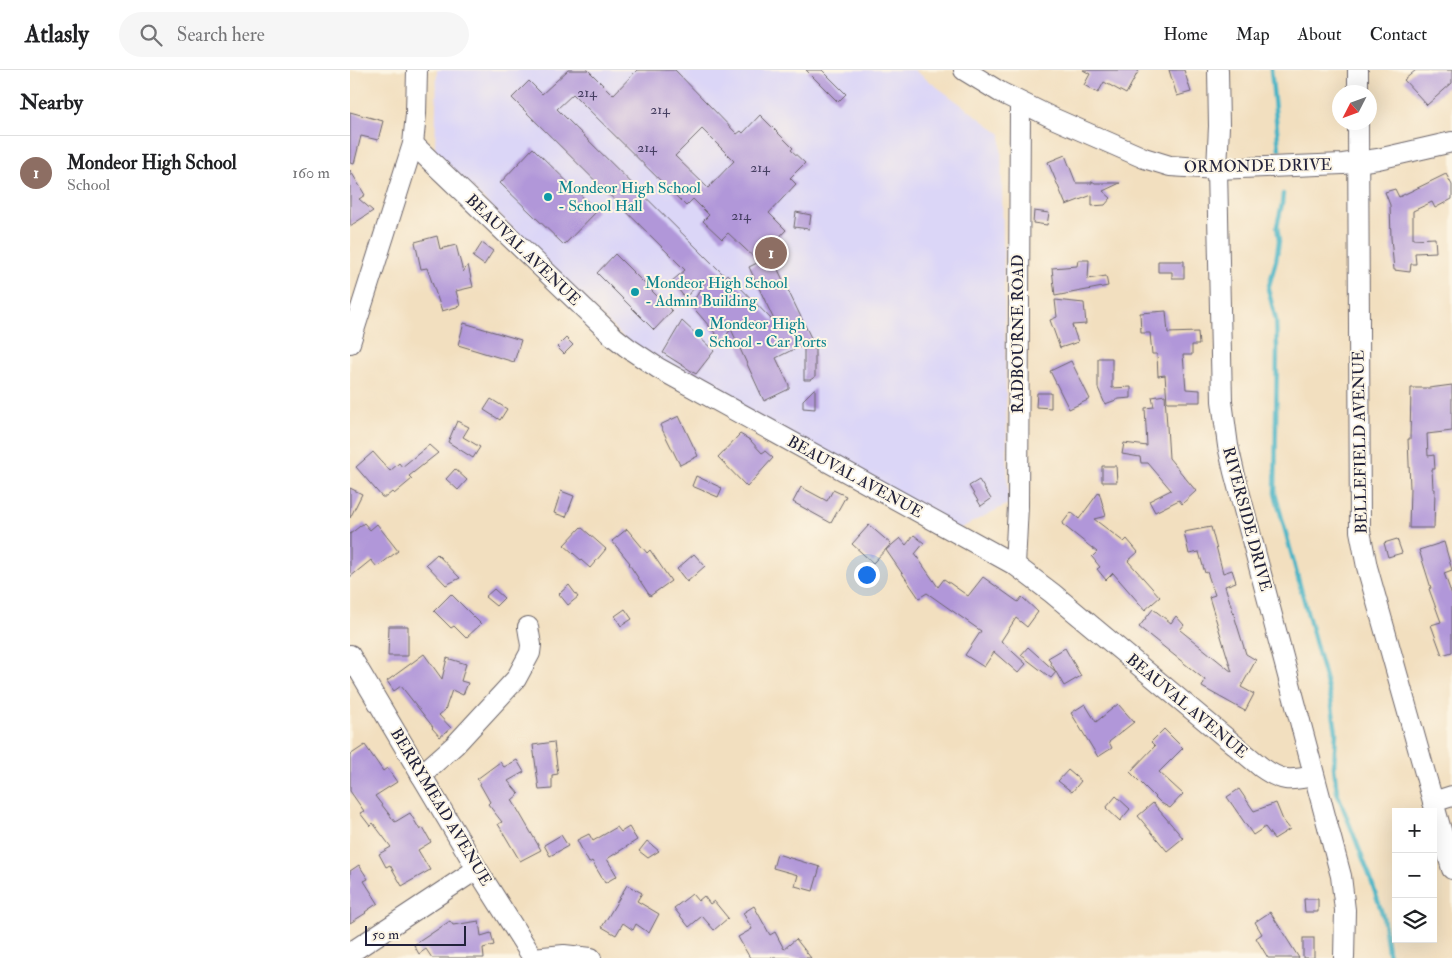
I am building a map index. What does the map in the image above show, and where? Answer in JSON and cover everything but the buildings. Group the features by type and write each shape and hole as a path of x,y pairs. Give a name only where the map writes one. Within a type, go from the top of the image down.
{"street":[{"path":"350,342 413,144 418,70"},
{"name":"ORMONDE DRIVE","path":"964,70 1020,103 1086,133 1159,163 1183,168 1322,166 1359,162 1452,142"},
{"name":"RIVERSIDE DRIVE","path":"1218,70 1219,126 1217,169 1222,401 1228,446 1332,840 1344,893 1344,958"},
{"path":"1358,70 1358,85"},
{"name":"RADBOURNE ROAD","path":"1015,565 1018,506 1020,103"},
{"name":"BELLEFIELD AVENUE","path":"1358,130 1360,531 1365,558 1452,869"},
{"name":"BEAUVAL AVENUE","path":"413,144 628,348 658,368 1015,565 1052,593 1266,771 1286,780 1314,776"},
{"path":"421,775 455,745 516,678 530,654 531,645 528,627"},
{"name":"BERRYMEAD AVENUE","path":"350,655 477,869 533,958"},
{"path":"1433,802 1452,796"},
{"path":"350,953 477,869"},
{"path":"533,958 564,955 591,958"}],"shaded area":[{"path":"437,70 914,70 1001,134 1008,504 955,531 642,356 435,151"}],"waterway":[{"path":"1271,70 1279,149"},
{"path":"1283,194 1277,226 1279,241 1276,261 1268,289 1276,320 1277,349 1275,493 1331,700 1336,732 1334,767 1337,792 1383,916 1389,958"}],"place":[{"name":"Mondeor High School - School Hall","path":"548,197"},
{"name":"Mondeor High School","path":"771,253"},
{"name":"Mondeor High School - Admin Building","path":"635,292"},
{"name":"Mondeor High School - Car Ports","path":"699,333"}]}
